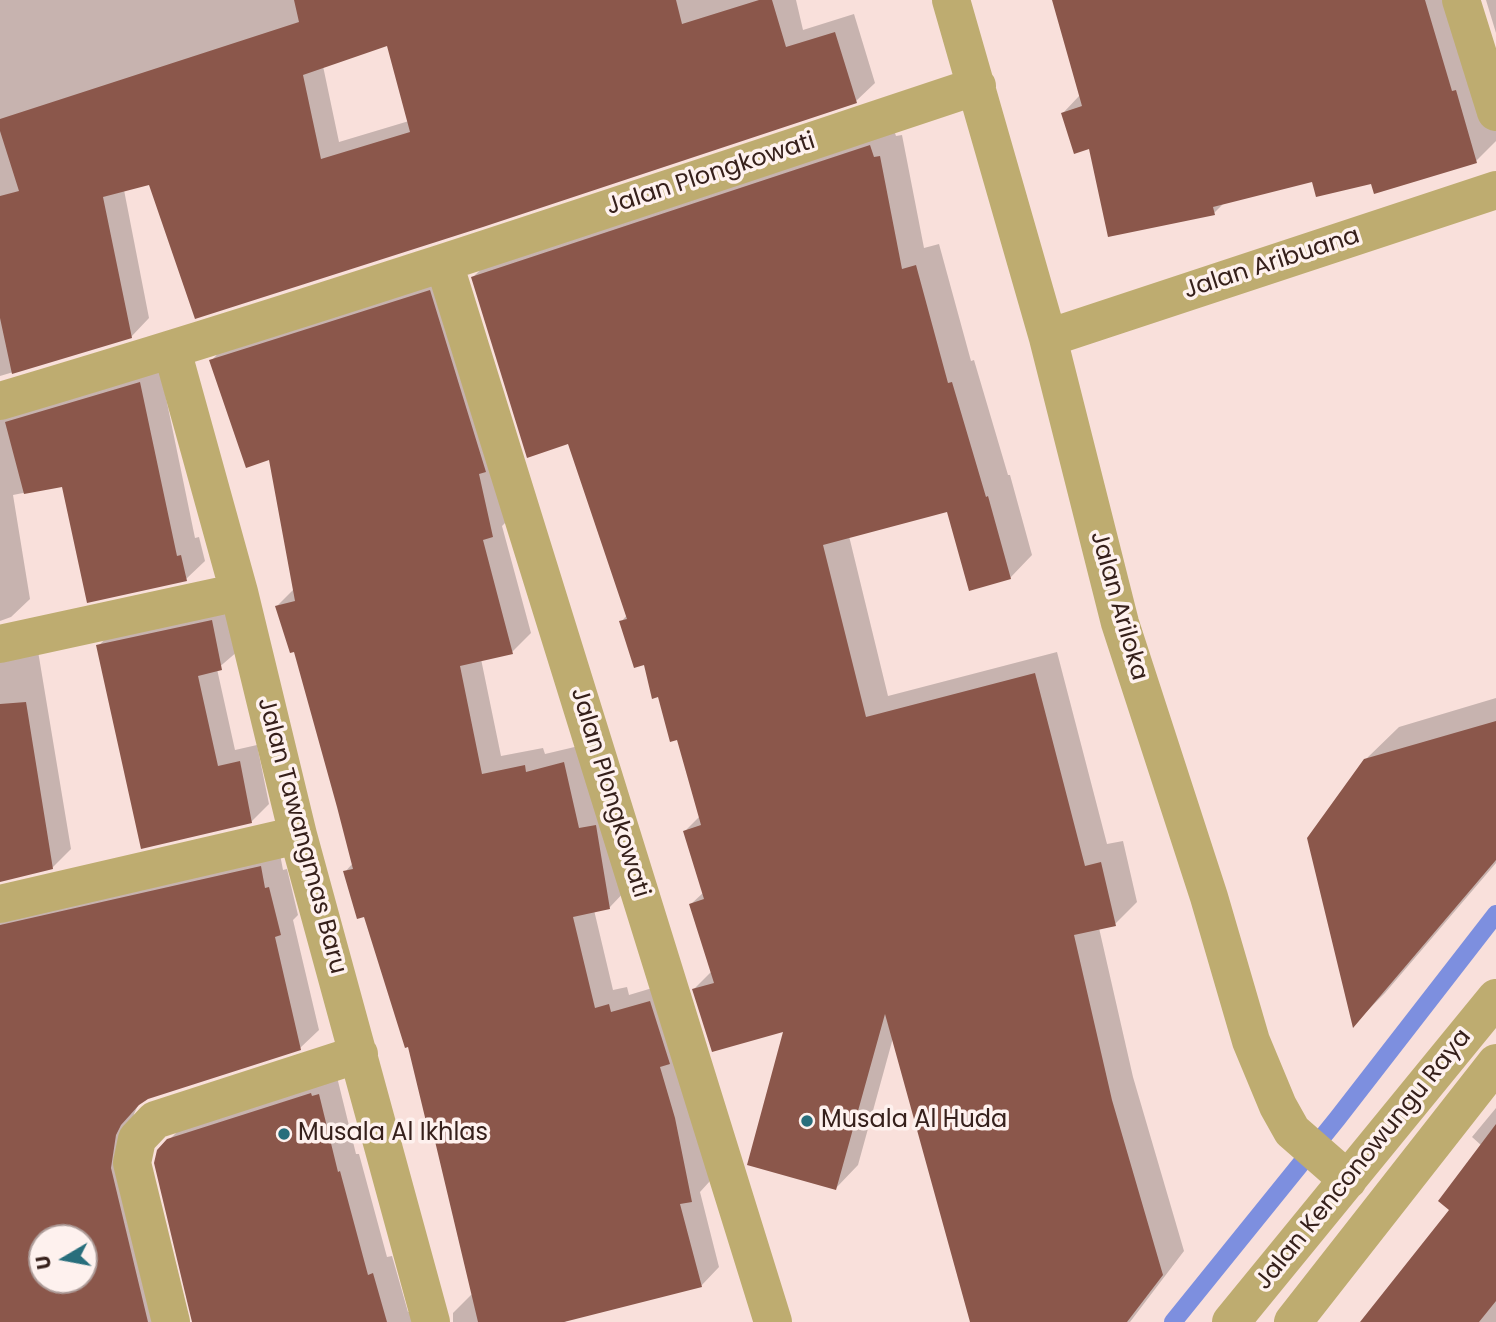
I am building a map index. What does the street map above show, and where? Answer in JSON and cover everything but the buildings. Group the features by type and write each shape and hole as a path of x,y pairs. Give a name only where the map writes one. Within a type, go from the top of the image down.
{"street":[{"name":"Jalan Ariloka","path":"951,0 1048,338 1120,623 1209,897 1251,1041 1278,1106 1292,1131 1340,1172"},
{"path":"1461,0 1496,112"},
{"name":"Jalan Plongkowati","path":"0,401 172,350 444,263 977,86"},
{"name":"Jalan Aribuana","path":"1048,338 1496,190"},
{"name":"Jalan Plongkowati","path":"444,263 773,1322"},
{"name":"Jalan Tawangmas Baru","path":"172,350 239,592 298,835 431,1322"},
{"path":"0,644 239,592"},
{"path":"0,904 298,835"},
{"name":"Jalan Kenconowungu Raya","path":"1231,1322 1340,1172 1496,998"},
{"path":"171,1322 132,1163 137,1139 155,1120 359,1054"},
{"path":"1293,1322 1496,1063"}],"waterway":[{"path":"1173,1322 1337,1119 1496,914"}],"place":[{"name":"Musala Al Huda","path":"807,1121"},
{"name":"Musala Al Ikhlas","path":"284,1134"}]}
